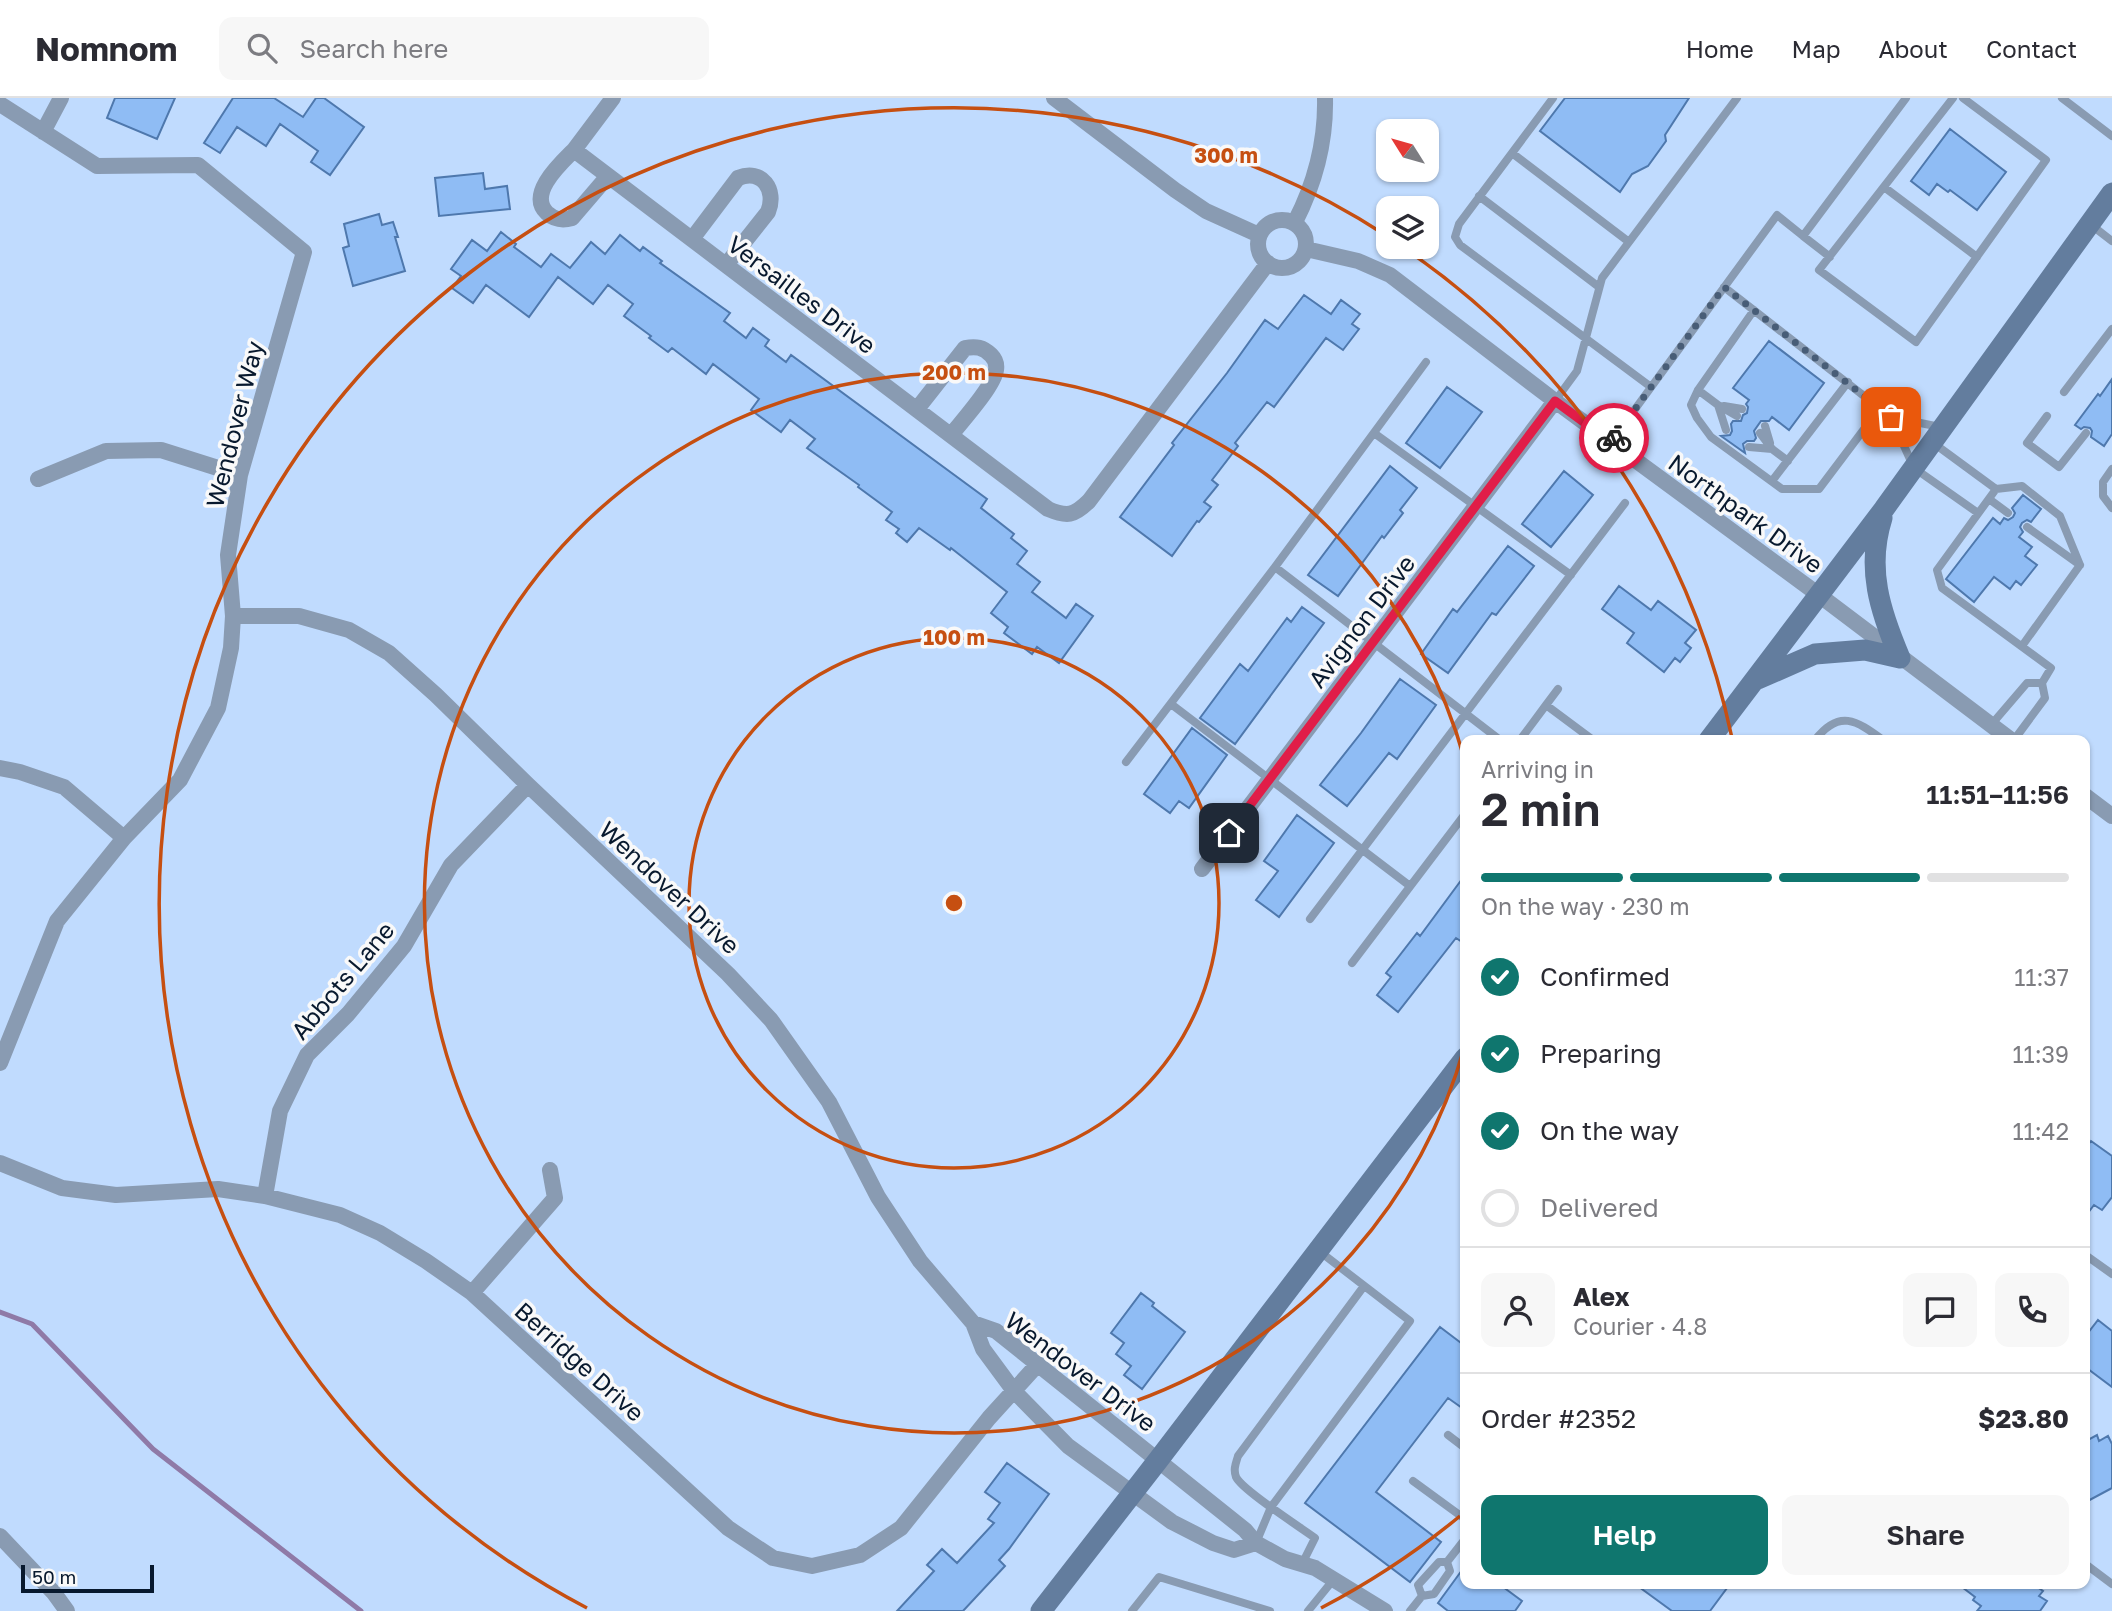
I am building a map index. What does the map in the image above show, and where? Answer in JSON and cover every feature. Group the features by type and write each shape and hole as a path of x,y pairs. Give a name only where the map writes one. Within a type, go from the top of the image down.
{"main road":[{"path":"1713,735 1885,509 2112,193"},
{"path":"1885,509 1875,544 1877,595 1900,657"},
{"path":"1756,680 1815,654 1865,650 1900,657"},
{"path":"1041,1611 1460,1068"}],"street":[{"path":"43,132 61,98"},
{"path":"608,176 572,218 564,220 549,215 539,200 541,190 613,98"},
{"path":"1054,98 1206,211 1259,235"},
{"path":"1295,222 1305,203 1318,164 1324,132 1325,98"},
{"name":"Wendover Way","path":"0,1063 57,921 124,838 180,780 218,708 231,648 233,615 228,555 240,475 304,252 198,164 97,166 43,132 6,104"},
{"name":"Versailles Drive","path":"574,150 1048,509 1059,514 1078,512 1089,502 1268,263"},
{"path":"692,239 738,178 745,175 760,178 771,192 772,201 768,212 726,265"},
{"path":"1275,220 1295,222 1305,233 1306,249 1301,260 1289,267 1275,267 1260,254 1259,235 1275,220"},
{"name":"Northpark Drive","path":"1306,249 1358,261 1390,275 2004,735"},
{"path":"917,409 965,348 980,347 989,352 995,359 997,368 992,381 951,435"},
{"name":"Avignon Drive","path":"1202,869 1555,401"},
{"path":"38,479 106,451 161,450 240,475"},
{"name":"Wendover Drive","path":"233,615 299,616 349,630 389,653 436,695 729,974 771,1020 829,1102 878,1197 920,1261 973,1322 983,1349 1014,1391 1068,1446 1172,1522 1213,1543 1234,1550 1256,1543"},
{"path":"0,768 64,787 124,838"},
{"name":"Abbots Lane","path":"265,1196 280,1111 307,1055 348,1014 404,946 451,865 528,785"},
{"path":"2090,800 2112,816"},
{"name":"Berridge Drive","path":"0,1163 62,1188 116,1195 218,1189 265,1196 340,1215 380,1233 472,1293 728,1528 773,1558 812,1566 860,1555 901,1528 989,1418 1038,1364"},
{"path":"472,1293 555,1198 550,1170"},
{"name":"Wendover Drive","path":"973,1322 996,1331 1159,1459 1245,1530 1256,1543 1284,1559 1315,1567 1385,1611"},
{"path":"0,1536 54,1593 67,1611"}],"lane":[{"path":"1553,98 1459,224 1455,237 1460,245 1651,387"},
{"path":"1555,401 1577,371 1602,278 1737,98"},
{"path":"1803,236 1906,98"},
{"path":"1953,98 1819,270 1916,342 2046,160 1973,101 1963,98"},
{"path":"2063,98 2112,136"},
{"path":"1512,153 1629,242"},
{"path":"1884,187 1977,257"},
{"path":"1479,196 1599,288"},
{"path":"1611,442 1777,215 1830,257"},
{"path":"2090,224 2112,241"},
{"path":"1724,287 1891,417 1938,435 1996,489"},
{"path":"1754,310 1698,390 1691,405 1711,437 1782,489 1819,489 1880,408"},
{"path":"2064,392 2112,329"},
{"path":"1126,762 1275,567 1426,362"},
{"path":"1772,481 1848,382"},
{"path":"1698,390 1737,416"},
{"path":"1718,405 1726,430"},
{"path":"2047,415 2027,443 2059,467 2086,433"},
{"path":"1891,417 1914,468 1978,513"},
{"path":"1374,433 1571,575"},
{"path":"1760,433 1772,449 1788,461"},
{"path":"1749,447 1772,449"},
{"path":"2112,469 2103,482 2104,496 2112,508"},
{"path":"2016,735 2045,698 2042,683 2051,668 1942,588 1937,570 1996,489 2022,486 2060,516 2080,565"},
{"path":"1989,499 2008,513"},
{"path":"1310,919 1625,503"},
{"path":"2027,527 2080,565"},
{"path":"2022,646 2080,565"},
{"path":"1275,567 1493,735"},
{"path":"1990,726 2027,683 2042,683"},
{"path":"1524,735 1558,689"},
{"path":"1171,704 1410,886"},
{"path":"1546,705 1586,735"},
{"path":"1819,735 1833,722 1844,720 1864,726 1876,735"},
{"path":"1352,964 1460,821"},
{"path":"1256,1543 1271,1507 1410,1321 1318,1250"},
{"path":"2090,1258 2112,1274"},
{"path":"1302,1564 1315,1538 1237,1480 1234,1469 1238,1456 1364,1286"},
{"path":"1448,1435 1460,1444"},
{"path":"1413,1481 1460,1515"},
{"path":"1447,1562 1460,1545"},
{"path":"1422,1596 1418,1585 1439,1562 1447,1562"},
{"path":"1410,1611 1422,1596 1434,1594 1450,1571 1447,1562"},
{"path":"2090,1568 2112,1584"},
{"path":"1132,1611 1159,1577 1270,1611"},
{"path":"1308,1611 1334,1579"}],"building":[{"path":"115,98 175,98 157,139 107,118"},
{"path":"233,98 274,98 303,117 316,98 324,98 364,127 330,175 311,162 318,151 280,124 266,146 237,127 220,153 204,143"},
{"path":"1565,98 1689,98 1665,135 1666,141 1648,166 1632,174 1620,192 1540,131"},
{"path":"1950,129 2006,172 1977,210 1937,184 1929,195 1911,181"},
{"path":"483,173 485,189 507,186 510,209 439,216 435,178"},
{"path":"379,214 382,225 393,222 405,271 353,286 343,248 349,246 344,224"},
{"path":"501,232 516,244 514,247 541,267 551,254 570,268 591,242 605,254 620,235 640,251 643,247 662,261 660,263 730,313 724,321 746,338 753,328 769,340 765,346 786,362 791,355 987,499 981,508 1014,534 1011,538 1027,551 1017,564 1040,582 1032,592 1066,618 1076,604 1093,616 1059,663 1037,647 1032,654 1004,633 1008,627 991,613 1007,592 951,548 950,550 919,528 907,542 896,533 899,529 886,520 892,512 807,448 815,439 790,420 781,432 751,410 759,399 713,364 706,374 672,348 668,352 649,338 651,336 624,316 633,304 608,285 593,304 558,277 529,317 486,285 473,303 452,288 461,276 451,269 472,240 487,251"},
{"path":"1304,295 1331,314 1341,300 1360,314 1352,324 1359,329 1343,350 1326,338 1274,407 1267,402 1235,443 1238,446 1212,480 1218,485 1204,502 1211,507 1199,522 1197,521 1172,556 1120,517 1265,320 1278,329"},
{"path":"1769,341 1824,383 1789,430 1772,417 1769,421 1761,421 1754,431 1754,441 1743,444 1745,453 1721,436 1730,435 1733,421 1741,421 1747,413 1746,404 1749,400 1733,388"},
{"path":"2112,379 2112,434 2104,446 2091,437 2090,428 2081,429 2075,425"},
{"path":"1447,387 1482,412 1440,468 1406,443"},
{"path":"1390,466 1417,488 1400,510 1403,513 1384,538 1382,536 1338,596 1308,575"},
{"path":"1564,471 1593,495 1551,547 1522,524"},
{"path":"2023,495 2041,509 2031,522 2027,520 2022,523 2020,527 2023,532 2019,537 2032,547 2025,556 2037,565 2021,585 2016,581 2010,589 1994,577 1974,602 1946,579 1993,518 2000,524 2004,518 2008,520 2013,517 2015,513 2012,508"},
{"path":"1508,546 1534,566 1496,615 1492,613 1448,673 1421,654 1453,609 1457,612"},
{"path":"1619,586 1651,610 1658,601 1696,630 1685,643 1691,648 1680,662 1675,658 1664,672 1627,643 1634,633 1602,609"},
{"path":"1302,607 1324,623 1235,744 1200,718 1240,664 1248,671 1287,618 1291,622"},
{"path":"1400,679 1436,705 1397,759 1389,753 1347,806 1320,785"},
{"path":"1192,728 1227,755 1189,808 1179,801 1170,813 1144,794"},
{"path":"1297,815 1334,843 1279,917 1256,900 1278,871 1264,861"},
{"path":"1460,882 1460,941 1456,938 1398,1012 1377,995 1391,977 1386,973 1417,933 1420,936"},
{"path":"2090,1142 2112,1156 2112,1197 2102,1210 2094,1205 2090,1210"},
{"path":"1141,1293 1154,1303 1152,1306 1185,1332 1142,1389 1124,1375 1131,1366 1116,1354 1124,1343 1111,1333"},
{"path":"2098,1320 2112,1331 2112,1387 2090,1370 2090,1330"},
{"path":"1440,1327 1460,1342 1460,1406 1448,1398 1376,1492 1441,1542 1410,1582 1305,1503"},
{"path":"2097,1435 2099,1441 2108,1436 2112,1444 2112,1488 2090,1500 2090,1439"},
{"path":"1007,1463 1049,1494 999,1560 1005,1566 963,1611 897,1611 934,1571 927,1565 942,1549 957,1563 994,1523 988,1519 1000,1503 985,1492"},
{"path":"1460,1573 1460,1589 1506,1589 1522,1601 1515,1611 1448,1611 1438,1603"},
{"path":"1642,1589 1726,1589 1710,1611 1672,1611"},
{"path":"1965,1589 2040,1589 2043,1591 2039,1596 2047,1601 2040,1611 1977,1611 1981,1606 1973,1600 1975,1597"}],"waterway":[{"path":"0,1312 32,1324 153,1449 361,1611"}],"way so far":[{"path":"1614,438 1724,287 1891,417"}],"route":[{"path":"1229,833 1555,401 1611,442 1614,438"}]}
